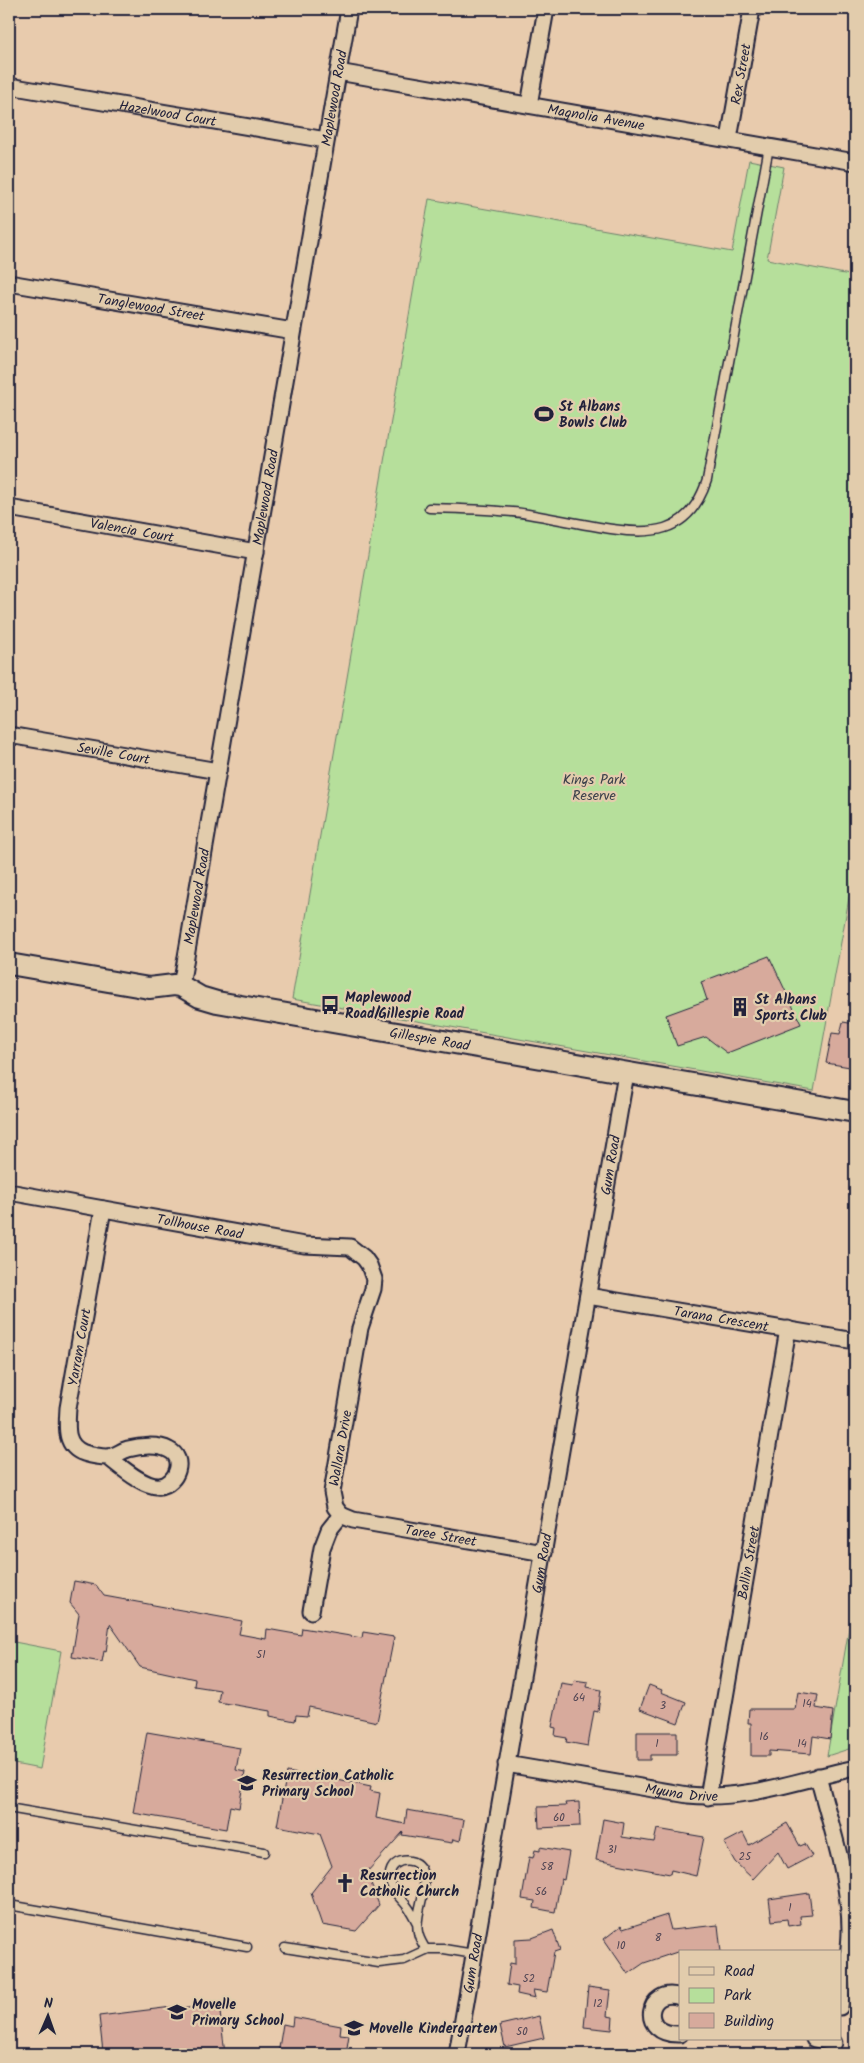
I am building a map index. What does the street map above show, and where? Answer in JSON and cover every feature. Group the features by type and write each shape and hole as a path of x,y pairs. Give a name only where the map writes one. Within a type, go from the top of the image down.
{"street":[{"name":"Maplewood Road","path":"181,986 349,9"},
{"path":"529,105 546,9"},
{"name":"Rex Street","path":"729,139 752,9"},
{"name":"Magnolia Avenue","path":"338,72 855,162"},
{"name":"Hazelwood Court","path":"9,86 326,140"},
{"name":"Tanglewood Street","path":"9,283 293,331"},
{"name":"Valencia Court","path":"9,508 256,552"},
{"name":"Seville Court","path":"9,735 218,771"},
{"path":"9,964 149,988 181,986"},
{"name":"Gillespie Road","path":"181,986 200,997 217,1002 855,1112"},
{"name":"Gum Road","path":"457,2054 626,1073"},
{"name":"Tollhouse Road","path":"9,1192 304,1245 350,1247 364,1258 374,1279"},
{"name":"Yarram Court","path":"103,1209 68,1408 67,1428 72,1447 78,1451 108,1457"},
{"name":"Wallara Drive","path":"341,1515 335,1507 332,1492 360,1328 373,1289 374,1279"},
{"name":"Tarana Crescent","path":"588,1296 855,1341"},
{"name":"Ballin Street","path":"708,1797 788,1329"},
{"path":"311,1610 322,1548 329,1530 341,1515"},
{"name":"Taree Street","path":"341,1515 353,1520 544,1553"},
{"name":"Myuna Drive","path":"506,1764 688,1796 708,1797 746,1795 855,1768"},
{"path":"818,1776 849,1908 848,1958 842,1994"},
{"path":"679,1997 663,1996 657,2000 651,2013 655,2027 664,2032 679,2034"},
{"path":"817,2040 834,2045"}],"lane":[{"path":"430,508 528,514 638,532 657,531 668,527 690,512 707,480 769,147"},
{"path":"14,1809 264,1852"},
{"path":"417,1923 408,1906 396,1895 391,1885 390,1869 400,1860 418,1865 422,1871 423,1885 417,1923 418,1934 426,1950"},
{"path":"9,1905 247,1947"},
{"path":"286,1948 379,1963 404,1960 435,1948 474,1954"}],"green space":[{"name":"Kings Park Reserve","path":"749,160 784,167 767,259 855,276 855,865 814,1091 292,999 429,199 732,252"},
{"path":"855,1593 855,1747 827,1756"},
{"path":"9,1641 61,1651 40,1769 9,1763"}],"building":[{"name":"St Albans Sports Club","path":"769,956 801,1024 727,1053 706,1037 677,1046 666,1015 707,1000 701,982"},
{"path":"843,1022 855,1024 855,1064 851,1063 850,1067 826,1063 832,1033 840,1034"},
{"path":"74,1581 96,1585 104,1596 242,1621 239,1634 266,1639 267,1629 301,1635 302,1628 362,1638 363,1632 394,1637 377,1722 309,1707 307,1716 296,1715 295,1721 270,1716 270,1711 218,1702 220,1690 194,1686 195,1679 140,1667 110,1624 106,1652 104,1651 102,1662 72,1657 79,1614 70,1603"},
{"path":"574,1680 588,1682 587,1687 601,1690 598,1712 594,1711 588,1746 566,1742 567,1738 555,1736 556,1728 552,1727 561,1683 573,1685"},
{"path":"649,1685 686,1702 678,1723 640,1709"},
{"path":"798,1692 818,1695 816,1708 833,1711 830,1739 813,1736 811,1754 769,1751 769,1756 751,1756 751,1723 748,1723 749,1709 795,1709"},
{"path":"147,1732 240,1748 236,1770 245,1772 239,1808 230,1806 226,1829 133,1813"},
{"path":"637,1732 677,1732 677,1755 650,1755 650,1760 637,1760"},
{"path":"287,1772 371,1787 370,1791 380,1793 376,1818 405,1824 407,1810 464,1820 460,1841 453,1839 452,1843 402,1835 403,1832 367,1872 379,1905 356,1931 322,1925 311,1893 332,1866 320,1834 277,1826"},
{"path":"579,1802 580,1826 539,1828 538,1807 566,1806 565,1803"},
{"path":"603,1819 624,1823 622,1837 654,1842 657,1829 704,1837 696,1876 671,1870 670,1874 596,1860"},
{"path":"787,1823 800,1846 805,1844 812,1856 787,1869 778,1852 753,1879 735,1862 724,1843 743,1833 749,1845"},
{"path":"540,1847 569,1852 564,1880 561,1879 555,1912 534,1908 535,1901 522,1899 529,1857 533,1858 535,1850 540,1851"},
{"path":"809,1893 812,1915 800,1916 801,1924 788,1926 787,1919 772,1921 769,1899"},
{"path":"667,1915 671,1930 718,1925 721,1950 679,1950 679,1952 644,1963 628,1974 604,1939 621,1926 623,1929"},
{"path":"553,1930 560,1950 554,1952 547,1992 533,1990 535,1998 517,1994 518,1987 507,1985 510,1963 515,1964 515,1939 532,1938"},
{"path":"588,1987 610,1990 607,2016 613,2017 612,2030 584,2027"},
{"path":"219,2004 225,2054 133,2054 132,2049 103,2052 99,2016 172,2007 172,2010"},
{"path":"539,2016 544,2038 505,2047 500,2025"},
{"path":"293,2017 341,2026 340,2034 349,2035 346,2054 278,2054 283,2024 292,2026"}],"place":[{"name":"St Albans Bowls Club","path":"544,414"},
{"name":"Maplewood Road/Gillespie Road","path":"330,1005"},
{"name":"St Albans Sports Club","path":"740,1007"},
{"name":"Resurrection Catholic Primary School","path":"247,1783"},
{"name":"Resurrection Catholic Church","path":"345,1883"},
{"name":"Movelle Primary School","path":"177,2012"},
{"name":"Movelle Kindergarten","path":"354,2028"}]}
